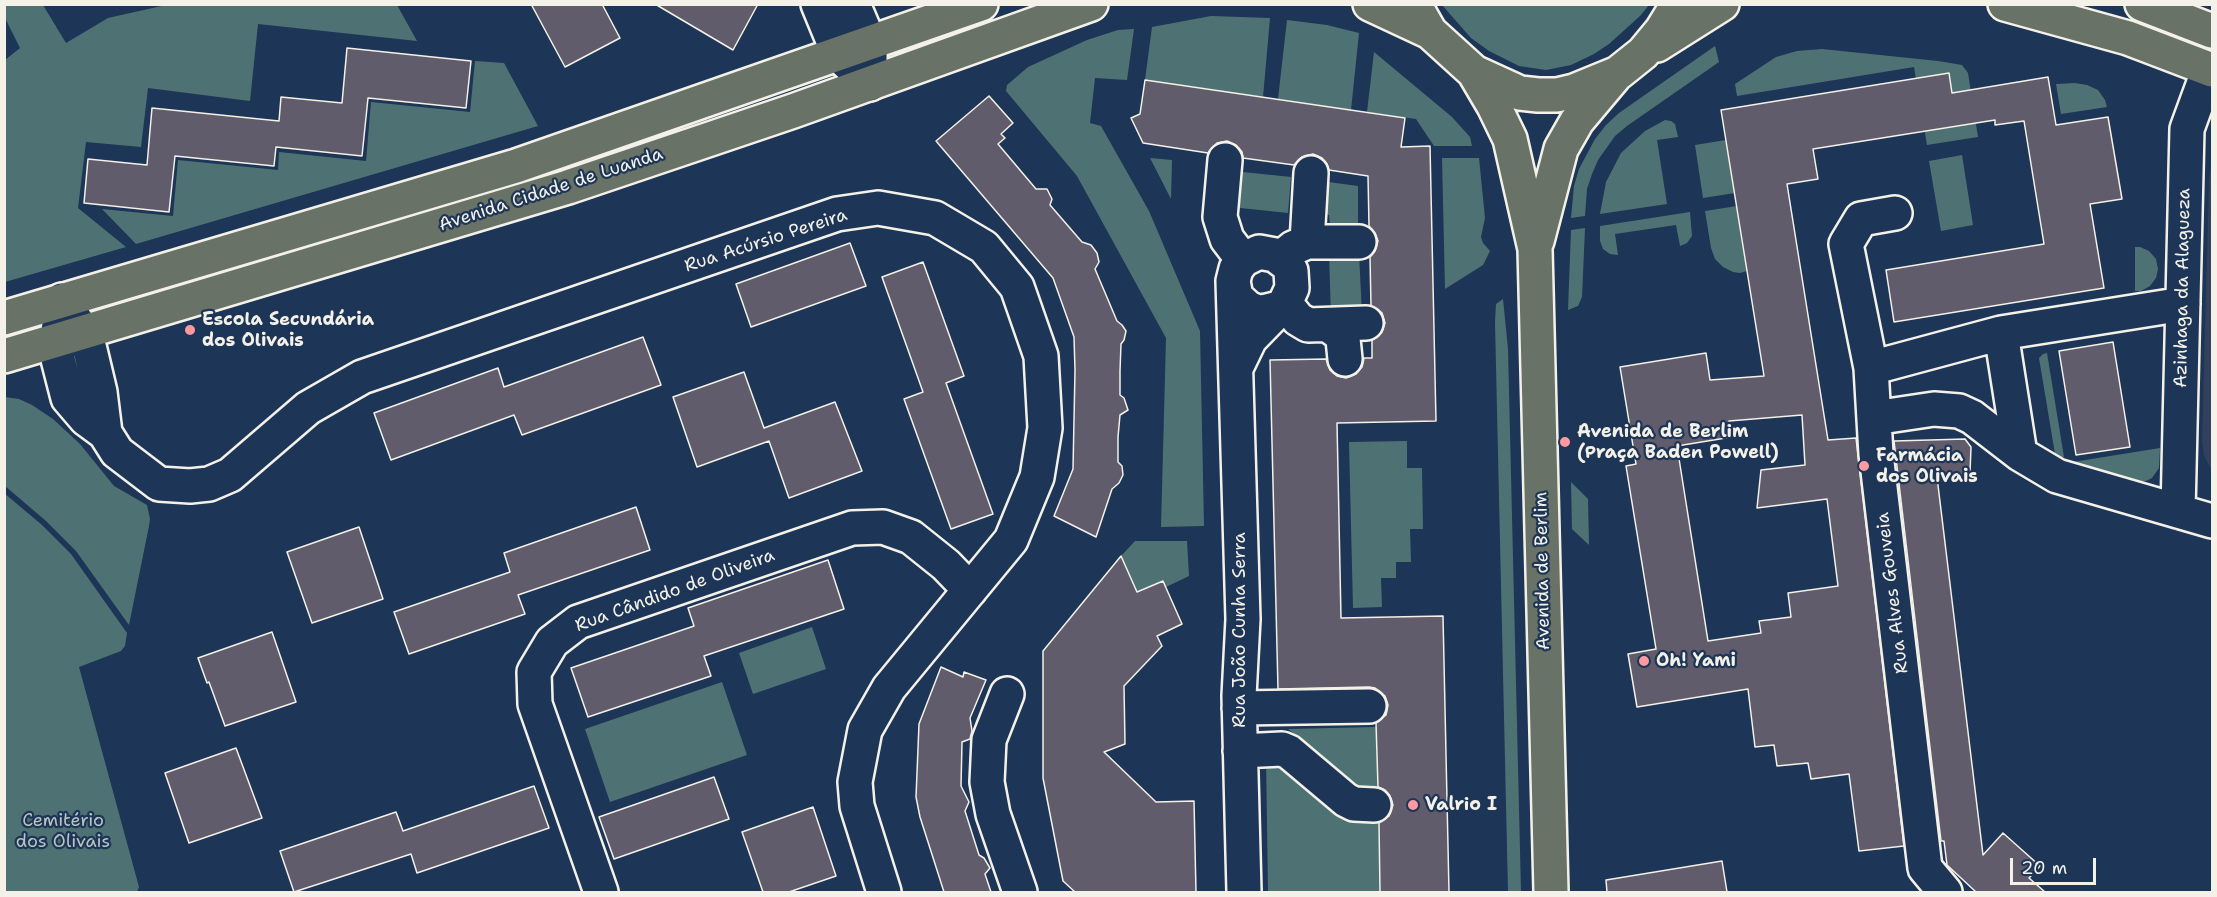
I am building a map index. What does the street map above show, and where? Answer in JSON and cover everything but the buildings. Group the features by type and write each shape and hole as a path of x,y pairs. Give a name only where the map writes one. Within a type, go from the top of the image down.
{"main road":[{"name":"Avenida Cidade de Luanda","path":"4,318 526,163 981,4"},
{"name":"Avenida Cidade de Luanda","path":"4,356 526,200 870,84 1091,4"},
{"path":"1370,4 1430,33 1474,72 1520,93 1538,95 1574,92 1630,63 1722,4"},
{"path":"1414,4 1430,33"},
{"name":"Avenida de Berlim","path":"1535,249 1561,149 1577,121 1662,30 1678,4"},
{"path":"2005,4 2128,38 2211,70"},
{"path":"2142,4 2212,31"},
{"name":"Avenida de Berlim","path":"1474,72 1494,106 1509,139 1535,249 1551,892"}],"street":[{"path":"818,4 839,55 870,84"},
{"path":"853,4 870,44 870,84"},
{"name":"Azinhaga da Alagueza","path":"2178,511 2187,129 2211,70"},
{"path":"1224,160 1220,217 1238,270 1236,297 1248,308 1263,312 1282,305 1292,288 1291,271 1294,250 1311,173"},
{"name":"Rua Acúrsio Pereira","path":"62,300 71,336 58,360 68,398 86,419 105,433 117,452 159,484 190,486 209,484 230,475 308,408 362,377 837,214 878,208 935,218 984,246 1017,287 1041,356 1045,428 1037,477 1011,540 889,688 865,730 855,782 857,806 884,892"},
{"name":"Rua Alves Gouveia","path":"1894,213 1861,219 1846,244 1871,368 1876,454 1925,868 1942,892"},
{"path":"1238,270 1259,252 1268,253 1359,242"},
{"name":"Rua João Cunha Serra","path":"1238,270 1236,369 1244,626 1239,708 1244,892"},
{"path":"1871,368 2001,333 2183,304"},
{"path":"1282,305 1308,325 1366,322"},
{"name":"Rua João Cunha Serra","path":"1236,369 1250,339 1282,305"},
{"path":"1328,325 1343,339 1345,359"},
{"path":"2001,333 2020,454"},
{"path":"1874,418 1934,409 1959,411 1972,417 2020,454 2057,476 2212,520"},
{"name":"Rua Cândido de Oliveira","path":"601,892 535,704 534,672 552,642 578,622 852,528 883,527 911,537 946,565 970,590"},
{"path":"1007,694 989,740 987,782 993,814 1020,892"},
{"path":"1239,708 1369,706"},
{"path":"1240,751 1282,749 1289,752 1346,800 1354,804 1374,805"}],"shaded area":[{"path":"2212,160 2212,471 2204,456 2202,441 2209,179"}],"green space":[{"path":"5,4 43,5 66,43 108,18 166,5 397,5 417,41 258,24 250,101 148,88 141,147 86,142 78,208 126,247 5,282 5,60 20,48 5,18"},
{"path":"1442,5 1649,5 1609,44 1594,54 1571,65 1546,70 1519,66 1489,51 1471,38"},
{"path":"1211,16 1270,18 1263,97 1145,80 1152,27"},
{"path":"1287,20 1327,25 1359,33 1351,110 1278,99"},
{"path":"1134,29 1127,80 1095,78 1090,123 1101,126 1149,211 1200,331 1204,526 1161,527 1166,338 1077,176 1006,91 1007,85 1028,67 1087,40 1118,30"},
{"path":"1715,46 1719,62 1615,136 1598,160 1592,174 1587,189 1585,216 1571,218 1574,186 1579,169 1595,139 1606,125 1619,113"},
{"path":"1822,49 1962,65 1968,73 1978,137 1927,145 1914,67 1737,96 1735,84 1776,57 1797,51"},
{"path":"1374,52 1452,117 1470,137 1472,146 1434,146 1416,119 1367,112"},
{"path":"475,61 504,63 538,126 136,244 102,209 173,216 178,160 278,170 279,152 366,161 371,102 470,112"},
{"path":"2075,83 2098,90 2107,107 2061,114 2056,84"},
{"path":"1665,120 1675,124 1678,137 1657,140 1667,204 1600,214 1606,182 1621,153 1645,131"},
{"path":"1726,140 1735,193 1703,198 1695,145"},
{"path":"1962,155 1973,225 1941,231 1929,161"},
{"path":"1150,158 1172,160 1171,199"},
{"path":"1442,158 1479,158 1485,218 1481,237 1490,251 1483,265 1445,289"},
{"path":"1233,171 1291,177 1288,213 1231,207"},
{"path":"1321,181 1358,186 1358,226 1330,225 1329,215 1319,214"},
{"path":"1737,206 1747,271 1740,273 1723,267 1715,259 1705,211"},
{"path":"1690,212 1692,236 1687,243 1680,246 1676,225 1615,234 1618,255 1610,254 1603,249 1600,241 1600,226"},
{"path":"1585,228 1582,297 1578,306 1568,310 1571,230"},
{"path":"2135,247 2149,251 2156,259 2158,269 2156,278 2150,286 2141,291 2135,291"},
{"path":"1329,253 1359,253 1362,314 1331,316"},
{"path":"1503,299 1508,349 1521,892 1508,892 1495,322 1496,304"},
{"path":"2047,353 2064,457 2060,458 2055,454 2039,358"},
{"path":"5,397 19,399 53,419 80,444 114,486 147,505 149,526 129,625 76,551 46,521 5,486"},
{"path":"1407,441 1407,468 1422,468 1423,529 1410,529 1411,562 1396,562 1396,578 1381,578 1382,607 1353,608 1349,442"},
{"path":"2160,448 2159,468 2152,478 2146,481 2073,462"},
{"path":"1571,482 1588,499 1589,545 1572,529"},
{"name":"Cemitério dos Olivais","path":"4,493 42,525 71,554 127,633 125,646 121,651 79,667 139,887 137,892 5,892"},
{"path":"1135,541 1187,541 1189,576 1166,587 1163,581 1137,592 1121,556"},
{"path":"812,627 826,669 753,694 739,653"},
{"path":"722,682 747,755 610,802 585,729"},
{"path":"1376,727 1378,793 1362,789 1288,729"},
{"path":"1266,757 1379,817 1380,892 1268,892"}],"place":[{"name":"Escola Secundária dos Olivais","path":"190,330"},
{"name":"Avenida de Berlim (Praça Baden Powell)","path":"1565,442"},
{"name":"Farmácia dos Olivais","path":"1864,466"},
{"name":"Oh! Yami","path":"1644,661"},
{"name":"Valrio I","path":"1413,805"}]}
